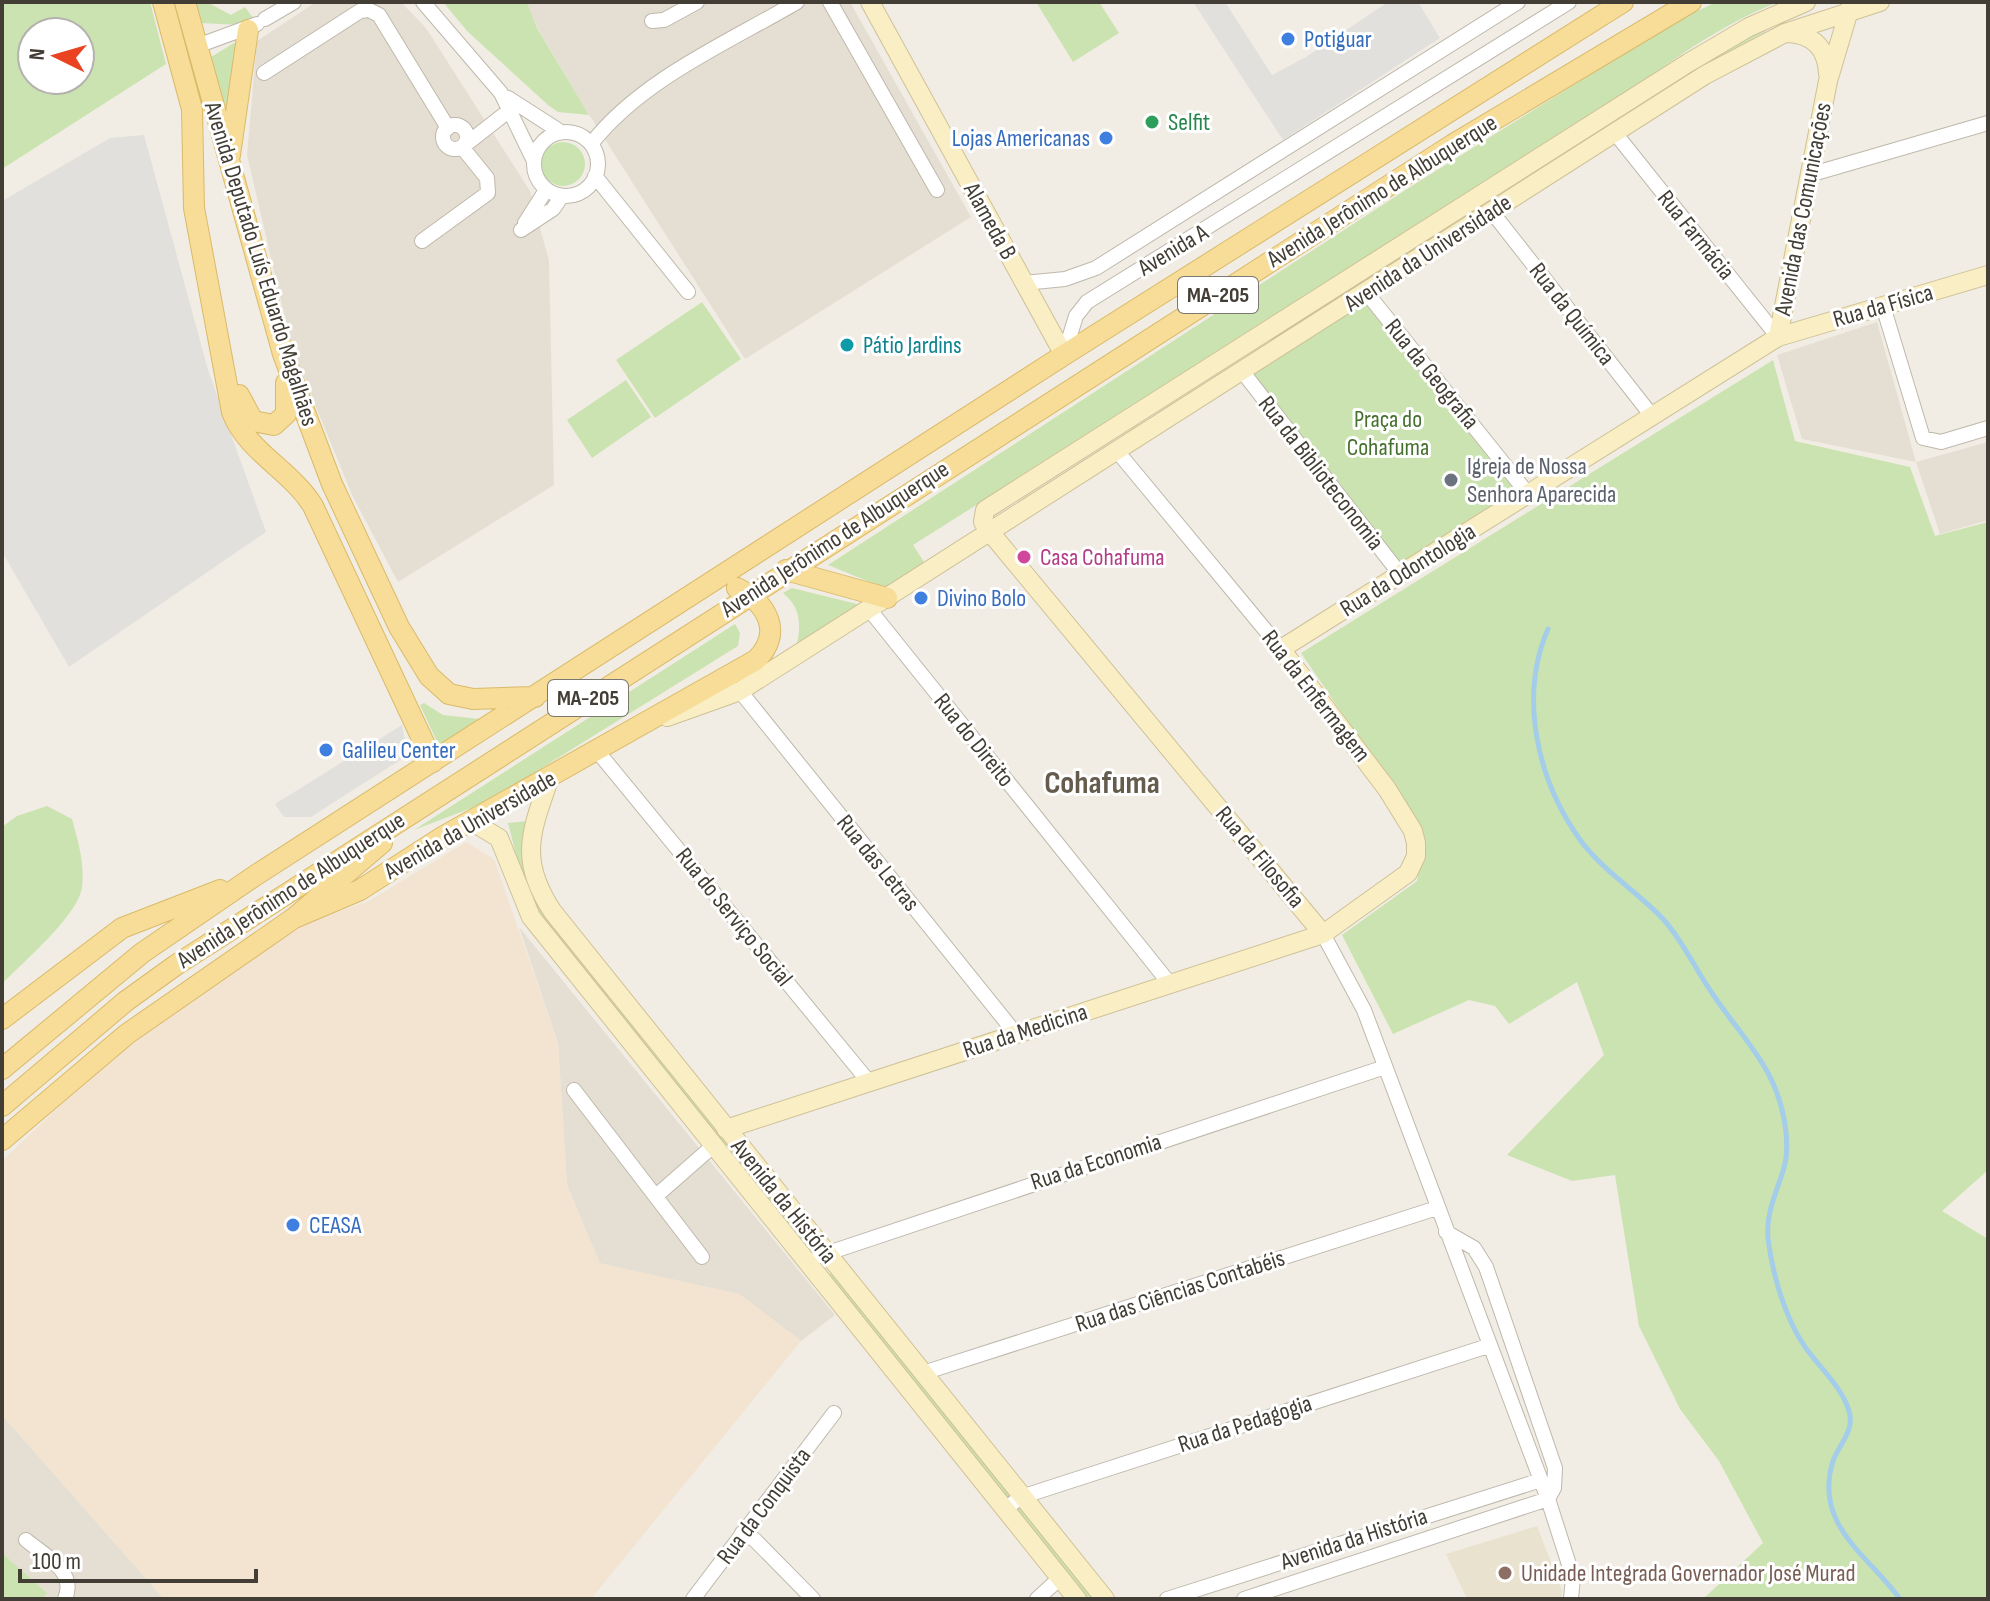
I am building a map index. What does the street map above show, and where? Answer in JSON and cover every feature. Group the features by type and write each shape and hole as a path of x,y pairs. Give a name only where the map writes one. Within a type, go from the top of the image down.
{"main road":[{"name":"Avenida Deputado Luís Eduardo Magalhães","path":"163,2 192,109 194,208 236,421 249,441 301,488 313,506 433,762"},
{"name":"Avenida Deputado Luís Eduardo Magalhães","path":"185,2 265,293 332,484 422,668 440,688 462,698 535,697"},
{"name":"Avenida Jerônimo de Albuquerque","path":"2,1069 142,953 256,875 1064,355 1623,2"},
{"name":"Avenida Jerônimo de Albuquerque","path":"2,1106 147,985 426,802 1452,145 1691,2"},
{"path":"229,163 256,24"},
{"path":"194,208 216,284 242,406 253,421 270,426 284,418 288,403 265,293"},
{"path":"786,570 887,598"},
{"name":"Avenida da Universidade","path":"294,918 348,897 471,821 598,752 763,654 769,642 770,621 764,608 749,594 719,578"},
{"path":"294,918 426,802"},
{"name":"MA-205","path":"2,1019 122,928 256,875"},
{"name":"Avenida Jerônimo de Albuquerque","path":"2,1140 145,1020 294,918"}],"street":[{"path":"197,46 256,24 294,2"},
{"path":"423,2 501,93 534,162 535,172 546,190 562,196 585,190 595,176 597,160 591,144 572,132 561,132 542,142 534,162"},
{"path":"652,21 664,20 697,2"},
{"path":"591,144 606,124 665,79 797,2"},
{"path":"830,2 937,190"},
{"name":"Alameda B","path":"870,2 1064,355"},
{"name":"Avenida A","path":"1024,283 1065,279 1096,268 1518,2"},
{"name":"Avenida A","path":"1064,355 1076,316 1087,302 1308,168 1569,2"},
{"name":"Avenida da Universidade","path":"990,532 982,516 991,503 1688,63 1781,11 1806,2"},
{"name":"Avenida da Universidade","path":"643,726 740,691 1719,67 1785,33 1850,6 1880,2"},
{"name":"Avenida das Comunicações","path":"1778,337 1828,81 1850,6"},
{"path":"264,73 360,11 369,10 379,15 448,128 459,125 465,130 464,146 487,178 488,193 422,241"},
{"path":"1781,11 1779,26 1785,33"},
{"name":"Avenida das Comunicações","path":"1785,33 1802,34 1816,42 1827,60 1828,81"},
{"path":"501,93 561,132"},
{"path":"464,146 511,109"},
{"path":"1809,175 1988,123"},
{"name":"Rua Farmácia","path":"1615,133 1778,337"},
{"path":"1293,146 1308,168"},
{"path":"595,176 688,292"},
{"path":"546,190 521,230 553,209 562,196"},
{"name":"Rua da Química","path":"1492,212 1652,416"},
{"name":"Rua da Física","path":"1778,337 1988,275"},
{"name":"Rua da Geografia","path":"1366,292 1528,494"},
{"path":"1306,305 1318,323"},
{"path":"1883,306 1923,438 1941,442 1988,428"},
{"path":"1278,323 1290,341"},
{"name":"Rua da Odontologia","path":"1281,649 1778,337"},
{"name":"Rua da Biblioteconomia","path":"1242,371 1400,574"},
{"name":"Rua da Enfermagem","path":"1117,451 1281,649 1387,789 1413,831 1416,856 1408,873 1323,934"},
{"name":"Rua da Filosofia","path":"990,532 1323,934 1364,1010 1541,1480 1573,1577 1571,1599"},
{"name":"Rua do Direito","path":"869,609 1170,984"},
{"name":"Rua das Letras","path":"740,691 1016,1034"},
{"name":"Rua do Serviço Social","path":"598,752 869,1082"},
{"name":"Avenida da História","path":"549,780 530,845 532,874 553,912 1105,1599"},
{"path":"471,821 491,830 506,850 530,845"},
{"name":"Avenida da História","path":"506,850 518,892 531,917 1077,1599"},
{"name":"Rua da Medicina","path":"726,1129 1323,934"},
{"name":"Rua da Economia","path":"809,1263 826,1251 1385,1067"},
{"path":"574,1090 702,1257"},
{"path":"656,1196 713,1146"},
{"name":"Rua das Ciências Contabéis","path":"923,1373 1437,1208"},
{"path":"1446,1232 1474,1248 1486,1267 1555,1468 1554,1488 1548,1499"},
{"name":"Rua da Pedagogia","path":"1005,1509 1021,1497 1488,1346"},
{"name":"Rua da Conquista","path":"693,1599 834,1413"},
{"name":"Avenida da História","path":"1167,1599 1541,1480"},
{"name":"Avenida da História","path":"1244,1599 1548,1499"},
{"path":"742,1533 755,1540 813,1599"},
{"path":"26,1540 64,1571 69,1587 65,1599"},
{"path":"1037,1599 1060,1578"}],"shaded area":[{"path":"316,2 401,2 426,28 530,191 549,261 554,485 398,582 352,495 292,348 247,155 257,41"},
{"path":"527,2 850,2 971,217 745,359 583,105 537,27"},
{"path":"1193,2 1225,2 1272,75 1306,57 1388,2 1418,2 1440,38 1283,140"},
{"path":"144,135 208,370 266,532 69,667 2,552 2,201 110,138"},
{"path":"1877,322 1916,462 1802,439 1777,355"},
{"path":"1988,442 1988,520 1940,534 1916,462"},
{"path":"402,725 408,755 311,817 284,817 275,804"},
{"name":"CEASA","path":"466,842 494,859 558,1043 567,1185 600,1263 739,1294 801,1341 591,1599 164,1599 2,1415 2,1161 111,1057 301,924 369,901"},
{"path":"519,927 835,1315 801,1341 739,1294 600,1264 567,1185 558,1043"},
{"path":"2,1415 164,1599 2,1599"},
{"name":"Unidade Integrada Governador José Murad","path":"1537,1526 1562,1591 1561,1599 1467,1599 1446,1554"}],"green space":[{"path":"2,2 150,2 166,64 2,169"},
{"path":"195,2 207,2 231,15 245,7 254,19 241,25 201,23"},
{"path":"443,2 527,2 537,28 589,115 558,112 548,105 468,32"},
{"path":"1036,2 1099,2 1119,33 1073,62"},
{"path":"1716,2 1778,2 1706,39 1592,116 913,545 926,565 887,589 828,565 1418,182 1675,22"},
{"path":"1765,25 1766,31 1718,58 1325,308 1331,297"},
{"path":"234,43 238,45 230,129 211,57"},
{"path":"563,142 579,148 585,164 579,180 563,186 547,180 541,164 547,148"},
{"name":"Praça do Cohafuma","path":"1374,291 1528,496 1403,576 1249,371"},
{"path":"702,302 741,359 655,418 616,360"},
{"path":"1773,360 1795,441 1910,467 1935,536 1988,522 1988,1170 1942,1211 1988,1239 1988,1599 1703,1599 1763,1543 1719,1461 1680,1409 1639,1326 1615,1175 1572,1181 1507,1155 1604,1055 1577,982 1509,1024 1495,1006 1469,1000 1393,1034 1342,935 1417,881 1424,845 1413,817 1301,653"},
{"path":"626,380 651,417 592,458 567,420"},
{"path":"792,588 861,605 796,648 799,633 797,611 783,593"},
{"path":"735,624 740,633 738,646 487,802 414,830"},
{"path":"424,703 443,715 479,719 439,746 420,705"},
{"path":"47,806 72,819 82,861 82,887 79,898 61,924 2,984 2,827 17,816"},
{"path":"528,821 526,872 806,1240 806,1245 802,1246 552,933 525,889 508,823"},
{"path":"836,1274 1095,1599 1083,1599 828,1275"},
{"path":"4,1555 47,1593 42,1599 6,1599 2,1595"}],"waterway":[{"path":"1548,629 1534,683 1534,711 1537,739 1553,793 1590,852 1671,929 1750,1044 1774,1086 1785,1124 1787,1150 1768,1221 1773,1266 1780,1295 1798,1335 1836,1385 1846,1402 1850,1418 1848,1431 1833,1461 1829,1484 1831,1503 1847,1538 1900,1599"}],"place":[{"name":"Potiguar","path":"1288,39"},
{"name":"Selfit","path":"1152,122"},
{"name":"Lojas Americanas","path":"1106,138"},
{"name":"Pátio Jardins","path":"847,345"},
{"name":"Igreja de Nossa Senhora Aparecida","path":"1451,480"},
{"name":"Casa Cohafuma","path":"1024,557"},
{"name":"Divino Bolo","path":"921,598"},
{"name":"Galileu Center","path":"326,750"},
{"name":"CEASA","path":"293,1225"},
{"name":"Unidade Integrada Governador José Murad","path":"1505,1573"}],"district":[{"name":"Cohafuma","path":"1102,783"}]}
